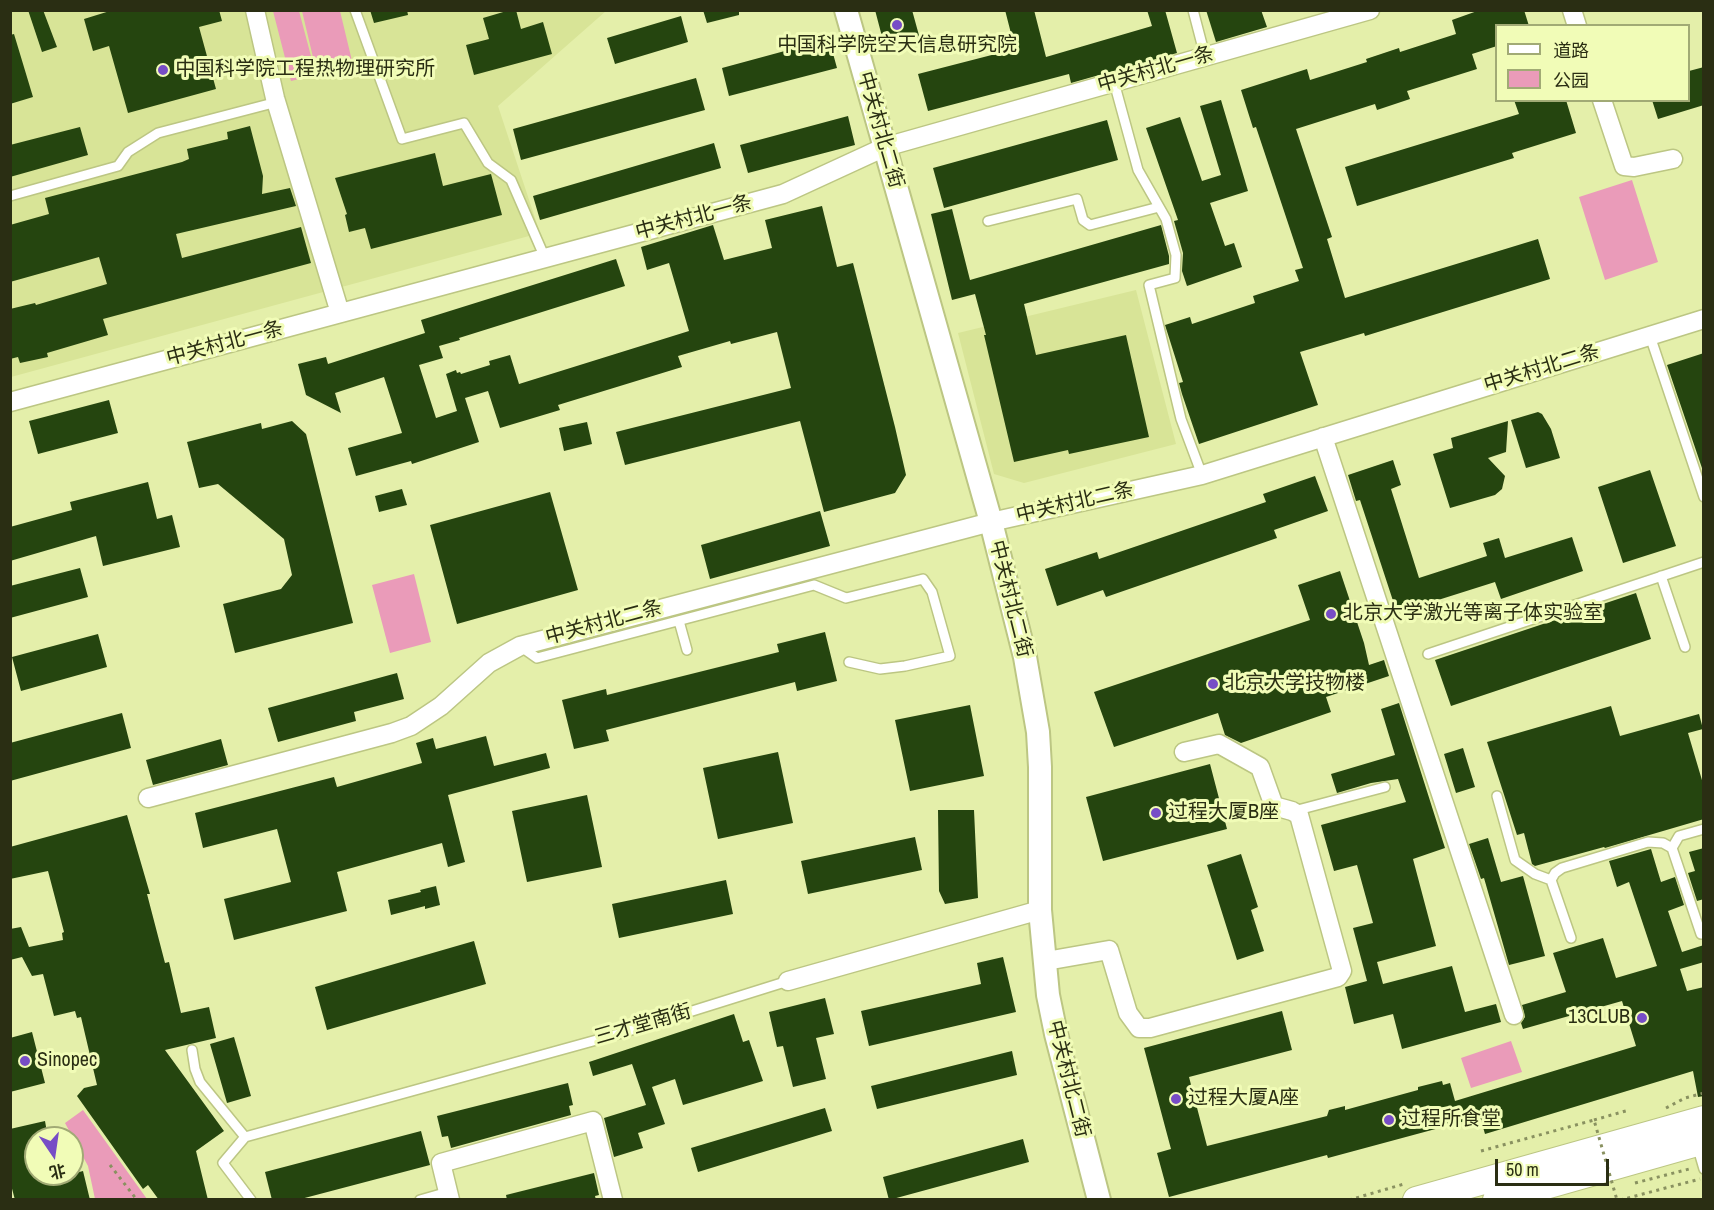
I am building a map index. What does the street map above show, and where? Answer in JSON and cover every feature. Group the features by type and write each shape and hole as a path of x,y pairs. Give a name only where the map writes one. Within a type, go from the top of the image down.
{"main road":[{"path":"1416,1200 1701,1134"},
{"path":"1496,1200 1701,1134"}],"street":[{"path":"255,10 277,102 340,313"},
{"name":"中关村北二街","path":"846,10 991,522 1025,657 1038,732 1040,910 1048,994 1056,1034 1099,1200"},
{"name":"中关村北一条","path":"10,402 783,194 885,147 1370,10"},
{"path":"1603,102 1624,166 1634,167 1673,159"},
{"name":"中关村北二条","path":"148,798 392,733 427,717 489,663 520,646 991,522 1202,475 1704,319"},
{"path":"1323,437 1514,1015"},
{"path":"1046,961 1109,950 1128,1013 1139,1028 1150,1028 1338,977 1342,971 1299,815 1274,806 1260,767 1219,744 1184,752"},
{"name":"三才堂南街","path":"788,981 1040,910"},
{"path":"449,1196 441,1163 593,1121 613,1200"}],"lane":[{"path":"356,10 402,139 464,123 488,163 511,180 545,258"},
{"path":"1193,10 1205,56"},
{"path":"1114,82 1138,170 1166,219 1176,255 1175,278 1149,285 1181,419 1202,475"},
{"path":"10,196 118,166 128,152 158,133 277,102"},
{"path":"988,221 1077,199 1083,220 1090,225 1159,207"},
{"path":"1650,336 1704,497"},
{"path":"1428,654 1704,562"},
{"path":"1661,576 1685,647"},
{"path":"520,646 537,658 814,585 846,598 923,579 932,592 950,656 880,669 849,662"},
{"path":"679,621 687,650"},
{"path":"1292,811 1385,787"},
{"path":"1497,796 1515,860 1535,874 1551,880"},
{"path":"1672,848 1679,836 1704,829"},
{"path":"1571,938 1551,880 1555,873 1562,868 1648,842 1663,843 1672,848 1701,934"},
{"name":"三才堂南街","path":"245,1137 622,1032 788,981"},
{"path":"192,1050 200,1082 245,1137 224,1163 251,1200"},
{"path":"1701,1134 1704,1169"},
{"path":"420,1200 449,1196"}],"path":[{"path":"1480,1151 1629,1110"},
{"path":"1594,1120 1619,1200 1704,1179"},
{"path":"110,1165 137,1200"}],"shaded area":[{"path":"11,11 606,11 498,106 540,233 11,377"},
{"path":"1136,290 1176,444 1024,483 994,474 958,333"}],"green space":[{"path":"273,11 299,11 316,75 291,81"},
{"path":"302,11 340,11 353,65 317,74"},
{"path":"1632,180 1658,262 1605,280 1579,197"},
{"path":"414,574 431,642 390,653 372,585"},
{"path":"1511,1041 1522,1072 1471,1088 1461,1058"},
{"path":"83,1110 147,1199 95,1199 88,1166 84,1159 84,1126 67,1126 65,1123"}],"building":[{"path":"28,10 43,10 57,47 42,52"},
{"name":"中国科学院工程热物理研究所","path":"113,10 219,10 222,21 199,27 216,89 128,113 109,46 93,51 84,19"},
{"path":"370,10 407,10 408,15 374,23"},
{"path":"516,10 521,29 543,22 552,54 474,75 466,45 489,39 483,18"},
{"path":"703,10 739,10 739,15 707,23"},
{"name":"中国科学院空天信息研究院","path":"875,10 912,10 920,39 885,48"},
{"path":"1005,10 1034,10 1046,57 1152,26 1147,10 1165,10 1177,53 1071,83 1069,74 928,111 918,74 1015,49"},
{"path":"1206,10 1261,10 1267,27 1216,42"},
{"path":"1480,10 1524,10 1528,24 1495,24 1495,47 1472,54 1477,69 1407,91 1410,99 1377,110 1375,104 1296,129 1332,237 1327,239 1345,298 1538,239 1550,279 1365,336 1364,333 1300,352 1318,405 1199,444 1182,394 1179,383 1183,382 1165,325 1190,317 1192,324 1255,303 1253,296 1299,281 1295,270 1303,268 1256,127 1253,128 1241,90 1307,69 1310,80 1367,62 1366,59 1399,48 1400,52 1456,34 1452,20"},
{"path":"681,16 688,42 615,64 607,38"},
{"path":"14,34 33,97 10,104 10,35"},
{"path":"829,39 837,68 729,96 722,68"},
{"path":"1704,67 1704,105 1658,119 1653,102 1690,102 1690,71"},
{"path":"696,78 705,110 521,160 513,129"},
{"path":"1221,100 1248,191 1210,203 1225,246 1234,243 1242,267 1187,286 1182,271 1183,253 1174,221 1178,220 1146,128 1180,117 1202,181 1221,175 1200,106"},
{"path":"1515,102 1567,102 1576,133 1512,153 1514,158 1357,206 1345,167 1519,114"},
{"path":"848,116 855,145 748,173 740,145"},
{"path":"1107,120 1118,160 944,208 933,168"},
{"path":"250,126 263,176 262,194 290,188 296,206 176,234 182,258 301,227 311,263 103,319 108,335 47,353 48,357 20,363 18,357 10,359 10,309 35,303 36,305 107,284 99,257 10,282 10,225 49,214 45,198 182,162 189,159 187,149 228,139 227,132"},
{"path":"80,127 88,155 10,177 10,145"},
{"path":"714,143 721,168 540,220 533,196"},
{"path":"435,153 443,186 491,174 502,215 371,249 365,228 349,232 345,215 347,214 335,178"},
{"path":"822,206 837,267 853,263 895,427 906,475 895,493 824,512 800,421 625,465 616,432 791,388 777,332 731,344 730,341 678,356 682,367 558,405 560,410 500,428 488,391 465,398 479,442 412,464 411,461 356,476 348,448 402,433 384,377 335,393 341,413 306,395 298,364 326,357 328,364 425,333 421,320 616,259 625,286 439,346 443,358 419,365 436,418 457,411 446,374 456,370 461,374 490,365 489,361 510,355 519,384 689,331 669,263 647,270 641,247 713,225 724,260 772,248 765,220"},
{"path":"952,209 970,280 1161,225 1169,264 1024,304 1036,355 1126,335 1149,437 1069,454 1068,450 1014,462 975,294 952,300 931,214"},
{"path":"1704,353 1704,474 1667,365"},
{"path":"109,400 118,433 38,454 29,421"},
{"path":"1538,412 1542,414 1551,429 1560,458 1526,468 1511,420"},
{"path":"292,421 306,434 353,623 235,653 223,604 281,589 292,575 284,539 218,484 199,488 187,442 261,423 262,429"},
{"path":"1508,421 1506,452 1488,458 1505,476 1502,489 1495,495 1450,508 1433,454 1453,448 1451,438"},
{"path":"587,422 592,444 564,451 559,428"},
{"path":"1393,460 1401,485 1391,489 1419,578 1487,556 1483,543 1499,538 1505,558 1572,537 1583,571 1501,599 1495,582 1397,613 1360,500 1356,501 1348,475"},
{"path":"1650,470 1676,546 1623,563 1598,487"},
{"path":"1315,476 1328,511 1274,530 1277,538 1106,597 1103,590 1057,606 1045,569 1097,552 1099,559 1266,502 1263,494"},
{"path":"148,482 157,519 172,515 180,547 103,566 96,536 10,561 10,527 72,510 70,502"},
{"path":"402,489 407,505 379,512 375,496"},
{"path":"550,492 578,590 457,624 430,525"},
{"path":"820,511 830,546 710,579 701,545"},
{"path":"80,568 88,597 10,618 10,586"},
{"name":"北京大学技物楼","path":"1340,571 1369,665 1384,660 1389,676 1326,697 1331,712 1241,743 1225,735 1218,713 1114,747 1094,692 1310,620 1298,585"},
{"path":"1636,593 1651,639 1451,706 1435,660"},
{"path":"825,632 837,681 797,691 795,682 606,730 609,741 574,749 562,700 606,689 607,695 779,652 777,644"},
{"path":"98,634 107,667 21,691 12,657"},
{"path":"397,673 404,699 354,712 356,721 278,742 268,708"},
{"path":"1399,703 1445,848 1413,859 1436,946 1377,962 1383,984 1452,966 1465,1012 1496,1004 1501,1022 1402,1049 1393,1014 1354,1024 1345,987 1367,981 1353,928 1373,923 1357,865 1334,871 1321,825 1406,802 1398,779 1371,783 1337,793 1331,774 1395,755 1381,709"},
{"path":"970,705 984,776 910,791 895,720"},
{"path":"1611,706 1620,736 1699,714 1703,729 1688,733 1704,787 1704,819 1535,866 1532,864 1524,833 1517,835 1487,742"},
{"path":"122,713 131,748 10,781 10,743"},
{"path":"486,736 494,766 546,753 550,768 448,795 465,862 448,867 442,843 337,872 347,911 234,940 224,899 291,882 277,829 203,848 195,813 334,777 337,787 422,763 416,743 433,738 436,749"},
{"path":"221,739 228,765 153,785 146,760"},
{"path":"1463,748 1475,787 1456,793 1444,754"},
{"path":"778,752 793,823 718,839 703,768"},
{"name":"过程大厦B座","path":"1210,764 1227,829 1103,861 1086,797"},
{"path":"587,795 602,867 527,882 512,811"},
{"path":"938,810 974,810 978,898 945,904 939,891"},
{"path":"127,815 150,894 147,894 165,963 169,962 181,1013 209,1007 216,1038 165,1050 224,1131 196,1151 208,1200 159,1200 148,1185 143,1189 77,1096 84,1088 97,1085 81,1017 77,1018 75,1011 54,1016 43,974 32,976 22,957 10,960 10,929 21,927 29,947 63,940 62,933 64,932 48,871 10,879 10,847"},
{"path":"915,837 922,870 808,894 801,861"},
{"path":"1488,838 1501,882 1523,876 1545,956 1509,965 1484,878 1481,879 1469,844"},
{"path":"1704,848 1704,899 1697,901 1688,873 1695,871 1689,852"},
{"path":"1651,849 1661,882 1675,877 1684,905 1668,911 1682,952 1704,945 1704,962 1680,969 1687,991 1704,987 1704,1057 1702,1059 1704,1096 1698,1097 1693,1071 1485,1134 1480,1117 1328,1158 1327,1155 1169,1197 1157,1153 1171,1149 1144,1048 1282,1011 1292,1050 1189,1077 1207,1146 1327,1116 1329,1110 1345,1106 1345,1110 1442,1081 1443,1085 1450,1083 1455,1101 1636,1046 1622,1001 1523,1029 1521,1023 1525,1017 1522,1005 1566,992 1553,953 1603,938 1616,978 1657,966 1629,882 1617,887 1609,861"},
{"path":"1241,854 1258,907 1251,910 1264,951 1237,960 1207,865"},
{"path":"726,880 733,914 619,938 612,904"},
{"path":"436,886 440,905 425,909 425,906 391,915 388,900"},
{"path":"474,941 486,984 327,1030 315,987"},
{"path":"1003,957 1016,1012 869,1046 861,1011 981,984 977,963"},
{"path":"825,998 834,1034 816,1038 826,1079 793,1087 783,1046 777,1047 769,1012"},
{"path":"734,1014 743,1042 749,1040 763,1081 683,1105 675,1079 652,1087 665,1124 638,1133 643,1148 614,1157 604,1118 646,1105 632,1064 593,1076 589,1062"},
{"name":"Sinopec","path":"32,1032 45,1083 10,1092 10,1038"},
{"path":"234,1037 251,1096 227,1103 210,1044"},
{"path":"1012,1051 1017,1075 877,1109 871,1086"},
{"path":"568,1083 573,1105 569,1106 571,1115 451,1148 448,1136 442,1137 437,1116"},
{"path":"825,1108 832,1131 698,1172 691,1148"},
{"path":"45,1121 46,1126 24,1126 24,1186 84,1186 84,1175 90,1200 15,1200 10,1181 10,1129"},
{"path":"421,1131 430,1165 297,1200 272,1200 265,1172"},
{"path":"1023,1139 1029,1162 889,1200 883,1177"},
{"path":"594,1173 599,1195 595,1196 596,1200 507,1200 506,1195"}],"place":[{"name":"中国科学院空天信息研究院","path":"897,25"},
{"name":"中国科学院工程热物理研究所","path":"163,70"},
{"name":"北京大学激光等离子体实验室","path":"1331,614"},
{"name":"北京大学技物楼","path":"1213,684"},
{"name":"过程大厦B座","path":"1156,813"},
{"name":"13CLUB","path":"1642,1018"},
{"name":"Sinopec","path":"25,1061"},
{"name":"过程大厦A座","path":"1176,1099"},
{"name":"过程所食堂","path":"1389,1120"}]}
